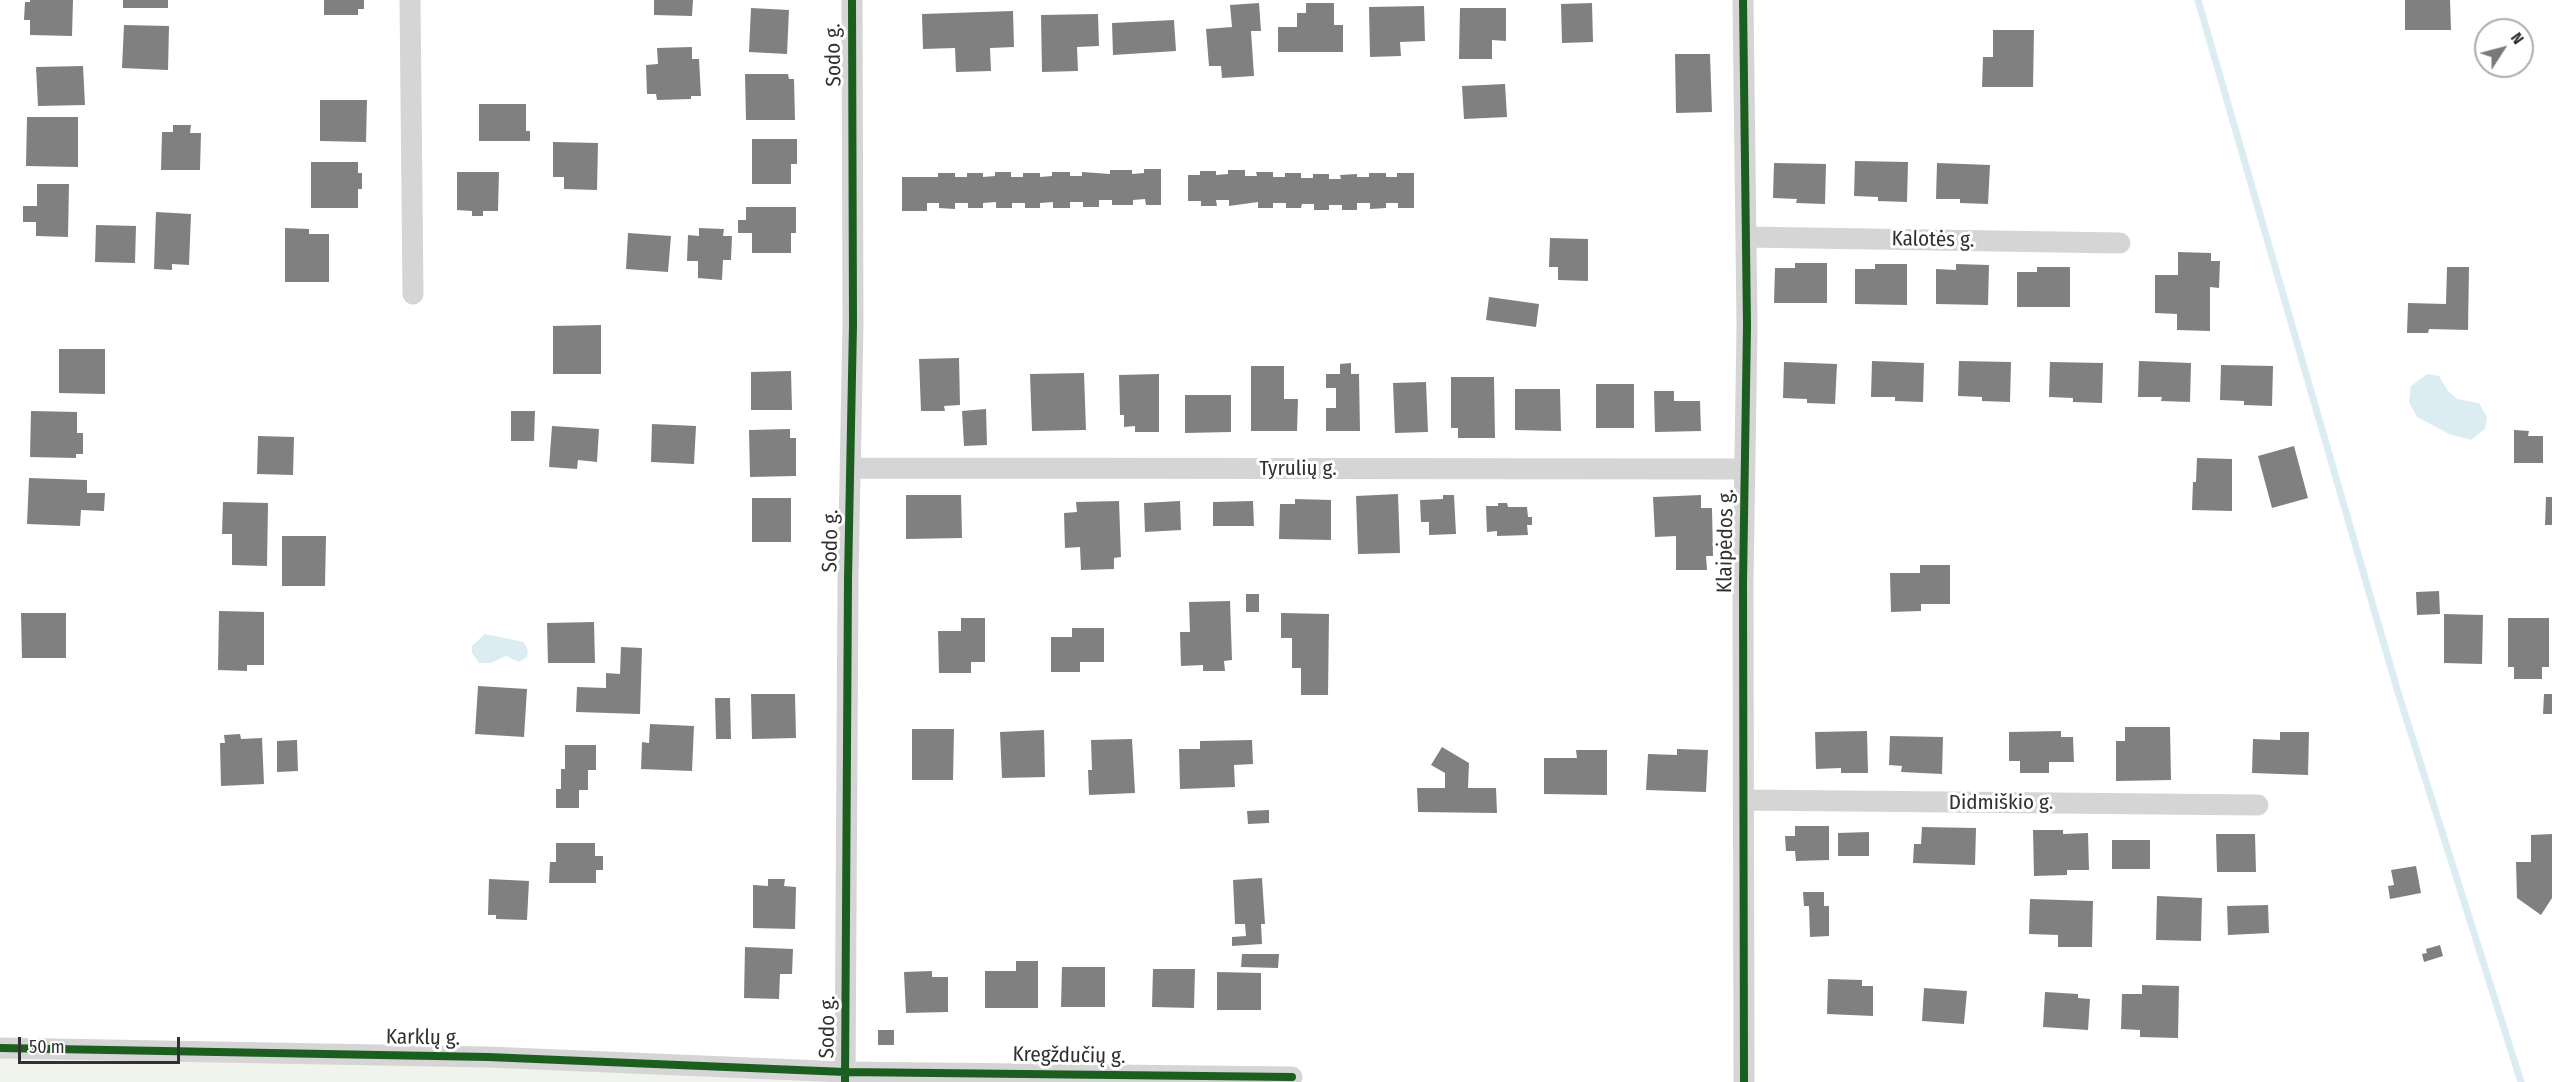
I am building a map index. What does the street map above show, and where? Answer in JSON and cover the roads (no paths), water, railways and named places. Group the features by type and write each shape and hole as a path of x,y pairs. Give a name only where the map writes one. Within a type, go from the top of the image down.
{"street":[{"path":"410,0 413,294"},
{"name":"Sodo g.","path":"845,1077 853,325 852,0"},
{"name":"Klaipėdos g.","path":"1743,0 1746,237 1744,1082"},
{"name":"Kalotės g.","path":"1746,237 2120,243"},
{"name":"Tyrulių g.","path":"850,468 1745,469"},
{"name":"Didmiškio g.","path":"1744,801 2258,805"},
{"name":"Karklų g.","path":"0,1048 488,1057 845,1077"},
{"name":"Kregždučių g.","path":"845,1077 1292,1077"}],"waterway":[{"path":"2198,0 2397,689 2521,1082"}]}
